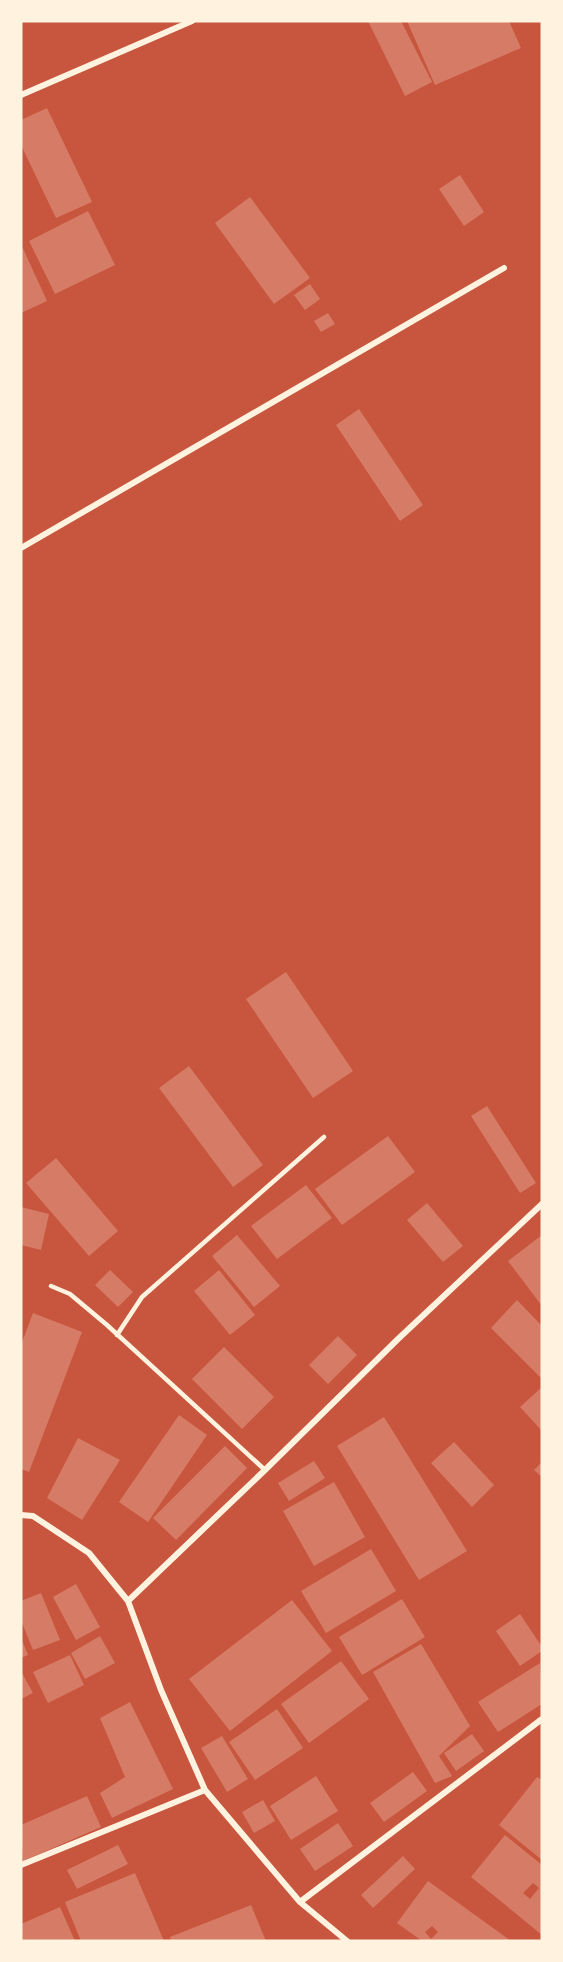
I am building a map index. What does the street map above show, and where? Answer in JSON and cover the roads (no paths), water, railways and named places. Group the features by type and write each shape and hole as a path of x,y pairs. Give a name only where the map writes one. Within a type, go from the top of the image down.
{"street":[{"path":"21,95 192,21"},
{"path":"21,548 504,268"},
{"path":"128,1601 398,1338 542,1204"},
{"path":"21,1515 33,1516 89,1553 128,1601 161,1690 205,1790 300,1902 347,1941"},
{"path":"300,1902 542,1719"},
{"path":"21,1865 205,1790"}],"lane":[{"path":"117,1335 142,1297 324,1137"},
{"path":"51,1286 70,1294 265,1470"}]}
